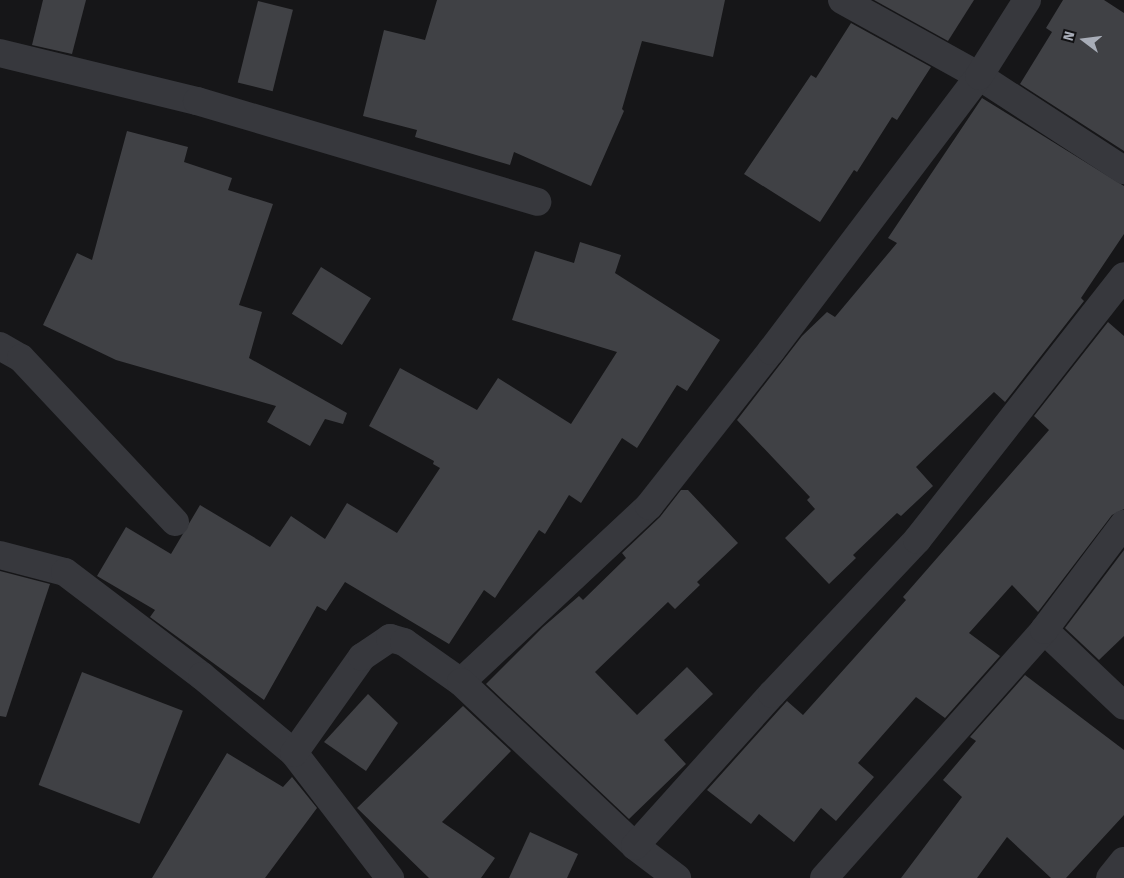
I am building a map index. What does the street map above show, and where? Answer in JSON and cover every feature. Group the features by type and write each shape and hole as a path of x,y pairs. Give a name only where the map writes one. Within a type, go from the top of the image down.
{"street":[{"path":"842,0 979,76 1124,170"},
{"path":"461,682 649,506 771,351 979,76 1027,0"},
{"path":"0,53 197,101 537,202"},
{"path":"635,846 772,694 918,540 1124,276"},
{"path":"0,346 21,358 175,522"},
{"path":"824,878 1044,630 1124,524"},
{"path":"0,554 65,572 202,676 294,753 390,878"},
{"path":"1044,630 1124,706"},
{"path":"294,753 362,657 390,638 404,642 461,682 635,846 678,878"},
{"path":"1110,878 1124,861"}],"building":[{"path":"43,0 86,0 72,54 32,45"},
{"path":"437,0 725,0 713,57 642,41 622,109 624,111 591,186 514,152 510,165 415,137 417,130 363,116 384,30 425,40"},
{"path":"874,0 974,0 948,41"},
{"path":"1063,0 1104,0 1124,13 1124,151 1020,84 1052,32 1046,28"},
{"path":"258,1 293,10 273,91 238,83"},
{"path":"851,23 931,67 897,120 892,117 857,172 854,170 820,222 744,174 811,75 816,78"},
{"path":"982,98 1124,186 1124,234 1081,298 1084,301 1005,402 994,392 916,467 933,486 901,516 897,513 853,555 856,558 829,584 785,538 815,509 807,500 810,497 737,420 802,336 827,312 835,317 897,243 888,238"},
{"path":"127,131 188,147 184,162 232,178 228,190 273,204 239,305 262,312 249,358 347,413 343,424 325,419 310,446 267,422 276,406 116,360 43,325 77,253 92,260"},
{"path":"580,242 621,255 615,273 720,340 687,391 677,385 637,448 622,438 581,503 569,495 545,534 539,530 495,598 484,590 449,644 345,582 326,611 317,606 264,700 150,617 155,610 97,576 126,527 171,554 200,505 270,547 291,516 325,539 347,503 397,533 440,468 433,464 434,461 369,426 400,368 477,410 498,378 571,424 617,352 512,320 535,251 574,263"},
{"path":"321,267 371,298 342,345 292,314"},
{"path":"1108,322 1124,336 1124,509 1112,515 1038,612 1012,585 969,633 1000,656 945,718 916,697 858,763 874,777 836,821 821,808 794,842 759,814 751,824 707,790 787,701 803,715 906,600 903,597 1049,430 1034,416"},
{"path":"681,490 688,490 738,543 697,582 700,585 675,609 668,602 595,672 637,715 687,667 713,694 664,740 686,764 629,819 486,684 543,627 579,596 583,600 626,558 622,553 660,517"},
{"path":"1124,550 1124,636 1099,660 1065,628"},
{"path":"0,571 50,584 6,717 0,716"},
{"path":"82,672 183,711 139,824 39,785"},
{"path":"1025,675 1124,750 1124,815 1066,878 1051,878 1007,837 977,878 901,878 962,797 943,780 976,741 970,737"},
{"path":"368,694 398,723 366,771 324,742"},
{"path":"463,706 511,751 442,822 495,858 481,878 429,878 357,808"},
{"path":"227,753 283,787 292,777 317,808 265,878 152,878"},
{"path":"530,832 578,854 567,878 509,878"}]}
